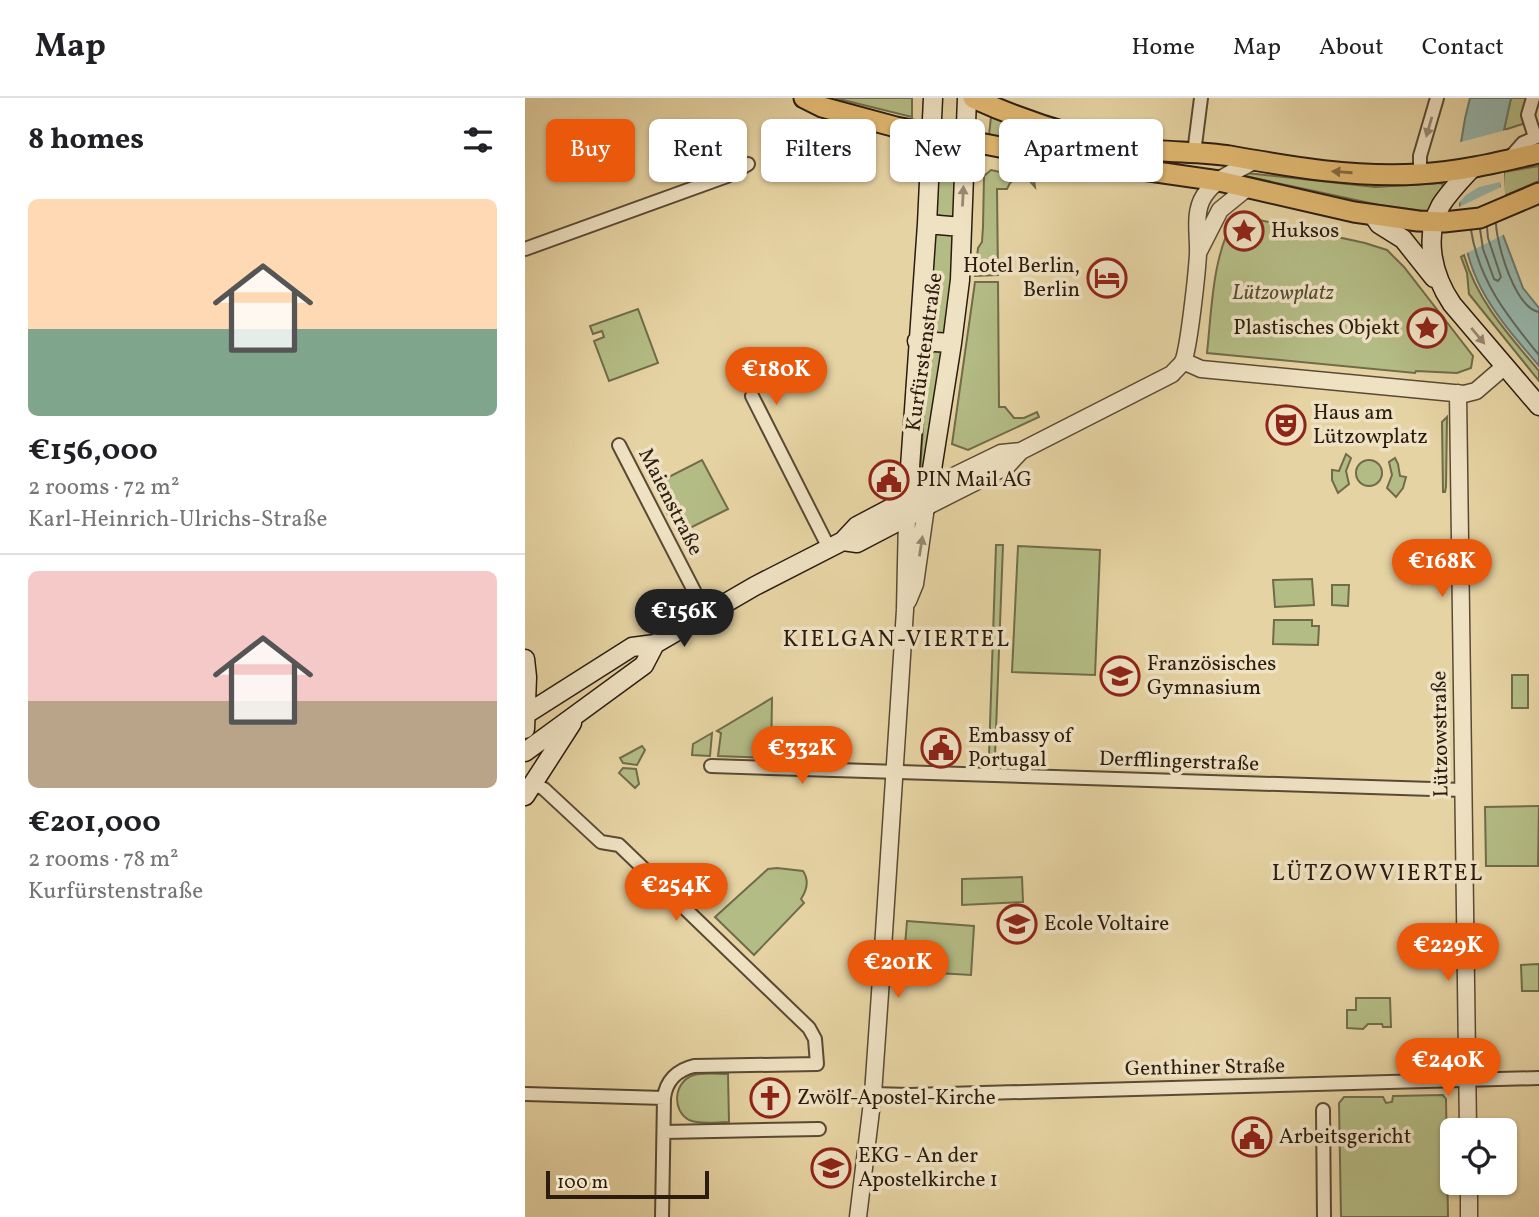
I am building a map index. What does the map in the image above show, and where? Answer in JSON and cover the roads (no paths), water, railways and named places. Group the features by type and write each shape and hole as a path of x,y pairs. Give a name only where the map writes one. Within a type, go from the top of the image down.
{"main road":[{"path":"804,98 834,110 890,124"},
{"name":"Kurfürstenstraße","path":"932,119 933,98"},
{"name":"Kurfürstenstraße","path":"966,119 967,98"},
{"path":"973,98 1046,126 1135,148 1229,156 1252,162 1332,172 1420,174 1454,179"},
{"path":"1443,289 1431,246 1434,222 1454,179 1473,167 1506,161 1538,142"},
{"path":"985,145 1219,181 1373,215 1434,222 1480,218 1539,193"},
{"name":"Kurfürstenstraße","path":"907,509 929,182"},
{"name":"Kurfürstenstraße","path":"926,508 960,280 964,182"},
{"path":"1373,215 1379,224 1406,242 1452,304 1539,406"},
{"path":"927,224 962,226"},
{"path":"917,341 952,343"},
{"path":"525,719 570,686 632,647 655,645 706,614 836,544 857,543 907,509 929,488"},
{"path":"907,509 926,508"},
{"path":"525,752 643,665 655,645"},
{"path":"525,659 525,719"},
{"path":"570,686 581,712"},
{"path":"529,790 581,712"}],"street":[{"path":"1194,153 1201,98"},
{"path":"1420,174 1420,156 1437,98"},
{"path":"1533,98 1528,115 1538,142"},
{"path":"926,508 1007,466 1021,451 1165,379 1183,361 1198,253 1196,231 1201,202 1205,193 1219,181 1252,162"},
{"path":"525,249 727,176 748,164"},
{"path":"1198,253 1220,210 1247,188"},
{"path":"1183,361 1201,369 1458,393 1476,391 1505,366"},
{"name":"Lützowstraße","path":"1458,393 1468,1118"},
{"path":"752,396 836,544"},
{"name":"Maienstraße","path":"619,445 706,614"},
{"path":"929,488 1001,453 1021,451"},
{"name":"Kurfürstenstraße","path":"905,610 915,584 926,508"},
{"name":"Kurfürstenstraße","path":"859,1217 873,1094 895,772 905,610 907,509"},
{"name":"Derfflingerstraße","path":"711,766 1463,790"},
{"path":"529,790 544,789 601,842 619,845 813,1033 817,1064 686,1068 670,1081 664,1098 662,1217"},
{"name":"Genthiner Straße","path":"873,1094 909,1096 1539,1078"},
{"path":"525,1094 664,1098"},
{"path":"1323,1110 1324,1217"},
{"path":"664,1132 819,1129"},
{"path":"1469,1195 1469,1217"}],"water":[{"path":"1470,98 1511,98 1504,130 1501,180 1503,235 1523,288 1539,308 1539,366 1493,309 1481,288 1465,244 1459,169"}],"place":[{"name":"Huksos","path":"1244,231"},
{"name":"Hotel Berlin, Berlin","path":"1107,278"},
{"name":"Plastisches Objekt","path":"1427,328"},
{"name":"Haus am Lützowplatz","path":"1286,425"},
{"name":"PIN Mail AG","path":"889,480"},
{"name":"Französisches Gymnasium","path":"1120,676"},
{"name":"Embassy of Portugal","path":"941,748"},
{"name":"Ecole Voltaire","path":"1017,924"},
{"name":"Zwölf-Apostel-Kirche","path":"770,1098"},
{"name":"Arbeitsgericht","path":"1252,1137"},
{"name":"EKG - An der Apostelkirche 1","path":"831,1168"}],"district":[{"name":"KIELGAN-VIERTEL","path":"897,640"},
{"name":"LÜTZOWVIERTEL","path":"1378,874"}],"park label":[{"name":"Lützowplatz","path":"1283,293"}]}
